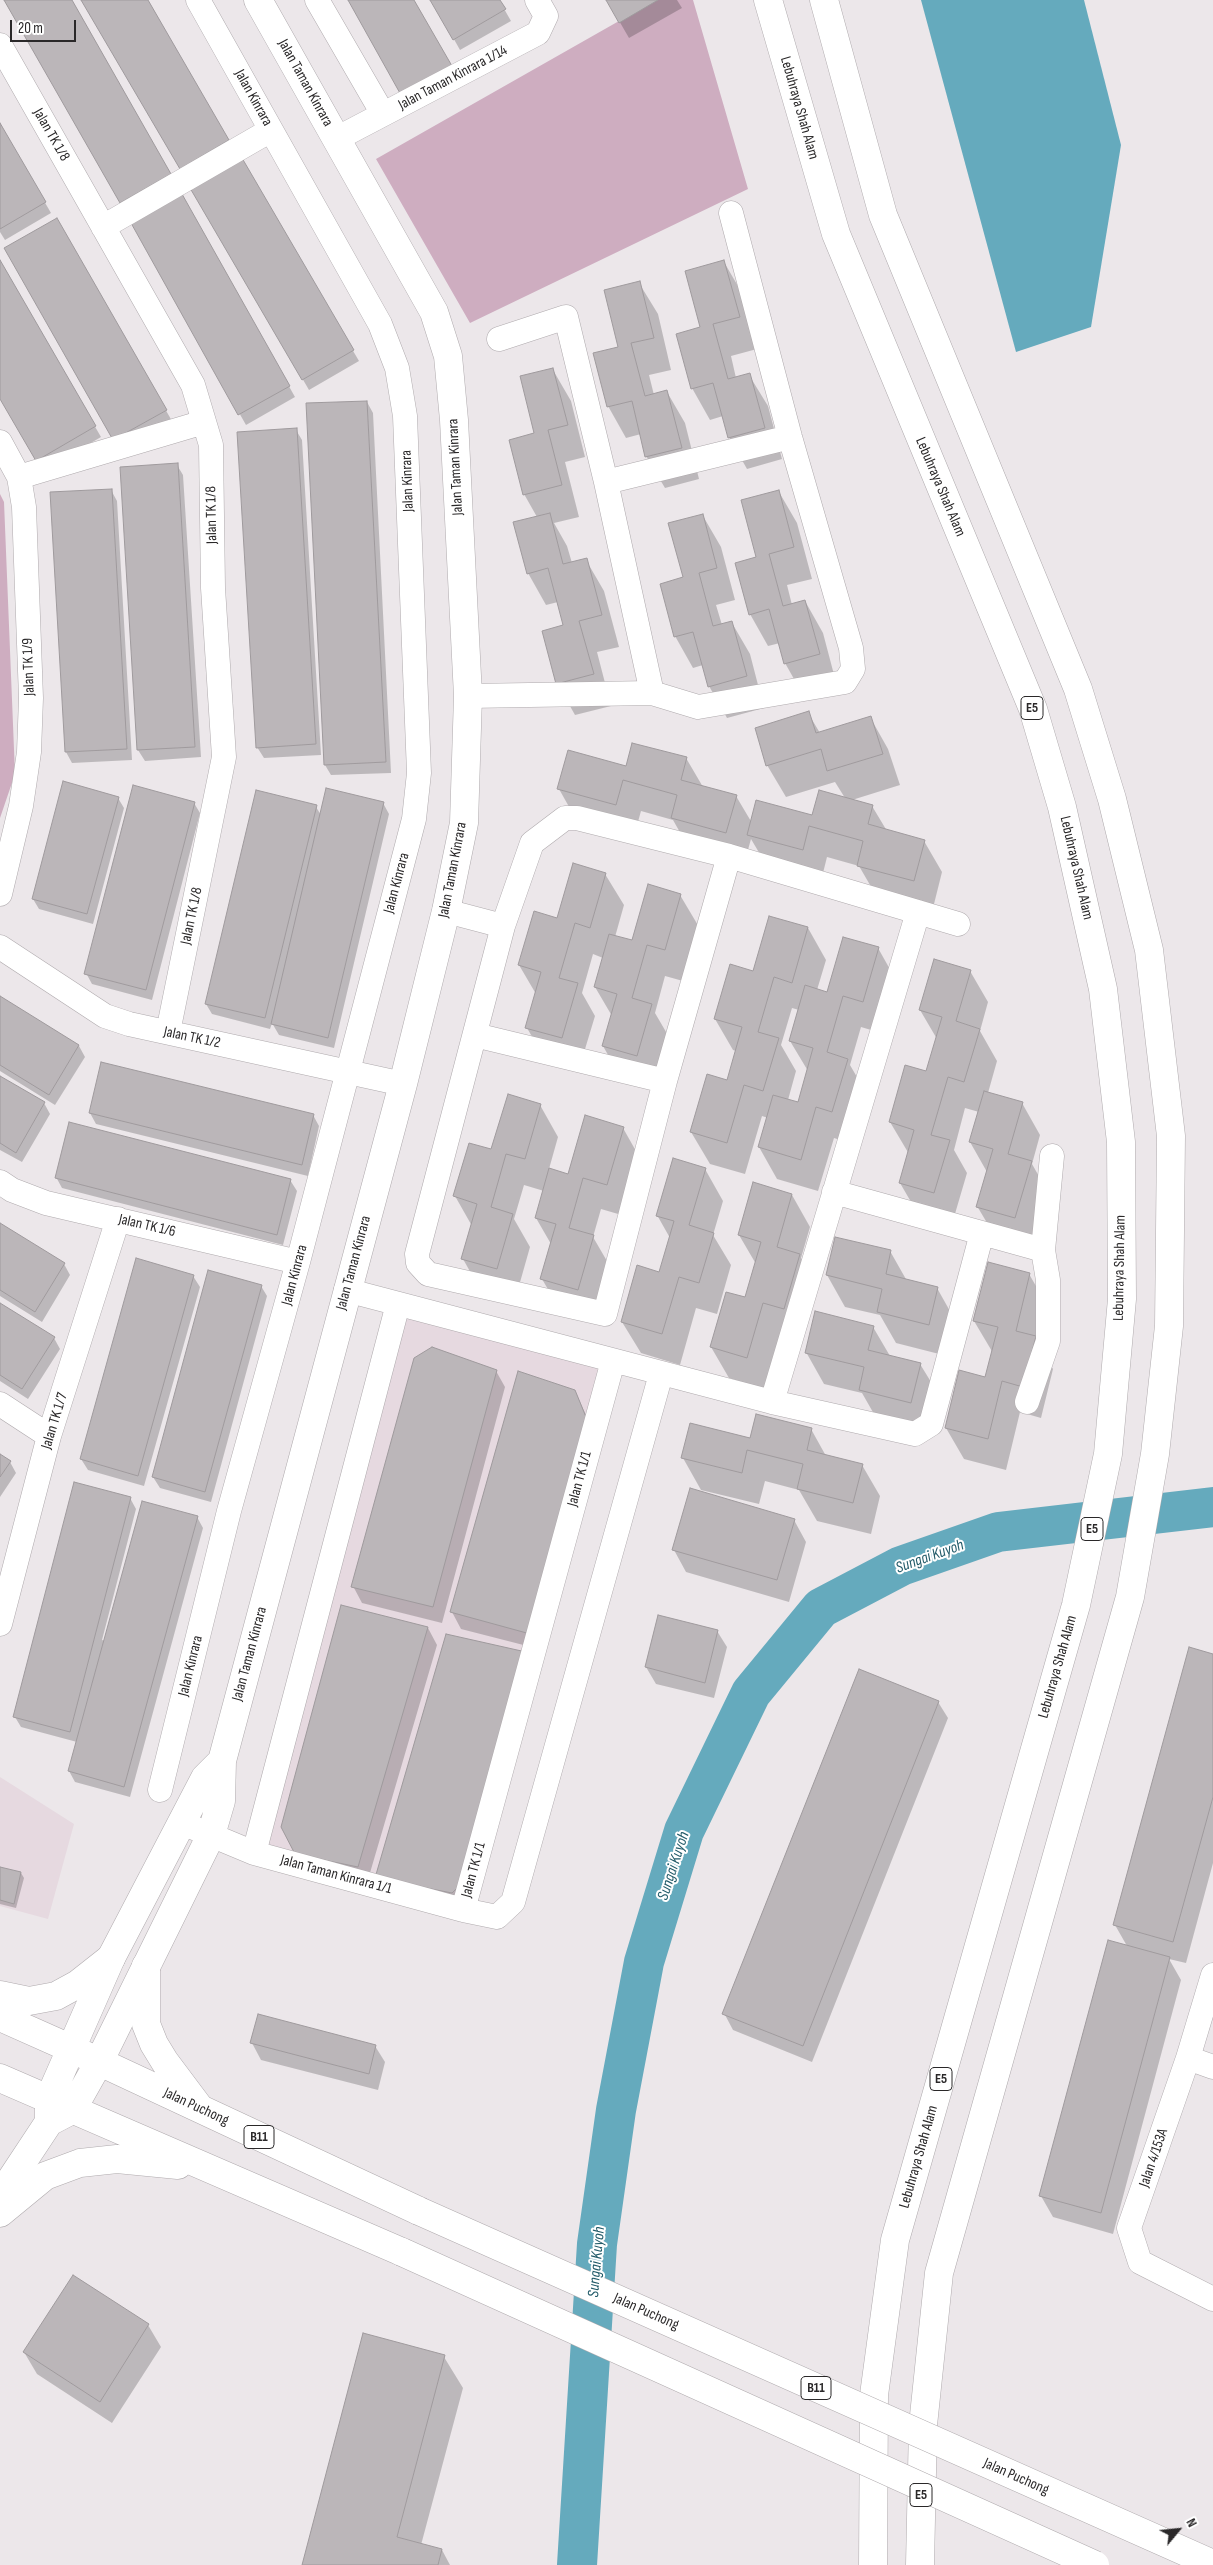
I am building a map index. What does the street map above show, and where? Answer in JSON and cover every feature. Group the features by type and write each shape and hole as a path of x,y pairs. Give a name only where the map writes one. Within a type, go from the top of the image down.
{"main road":[{"name":"Jalan Taman Kinrara","path":"56,2110 99,2062 211,1835 221,1801 222,1761 402,1084 446,911 464,823 468,696 454,420 448,356 434,312 258,0"},
{"name":"Lebuhraya Shah Alam","path":"768,0 836,234 1033,709 1062,807 1102,989 1121,1142 1122,1299 1108,1454 1076,1604 895,2240 874,2395 873,2565"},
{"name":"E5","path":"824,0 884,215 1078,689 1112,799 1149,950 1171,1136 1169,1326 1155,1454 1130,1596 939,2273 923,2425 920,2565"},
{"name":"Jalan Taman Kinrara","path":"56,2110 72,2048 112,1958 205,1778 222,1761"},
{"path":"0,1995 29,2001 56,1996 78,1984 112,1958"},
{"path":"146,1966 146,2024 148,2030 165,2062 201,2110"},
{"name":"Jalan Puchong","path":"0,2018 72,2048 419,2211 1213,2564"},
{"path":"0,2078 56,2110 202,2167 402,2252 1095,2565"},
{"path":"0,2196 56,2110"},
{"path":"0,2213 45,2176 80,2163 117,2159 202,2167"}],"street":[{"name":"Jalan Kinrara","path":"160,1790 229,1511 298,1262 414,819 419,773 405,416 397,368 380,324 198,0"},
{"path":"317,0 383,114"},
{"name":"Jalan Taman Kinrara 1/14","path":"336,139 538,33 546,16 537,0"},
{"name":"Jalan TK 1/8","path":"0,45 193,385 211,445 213,588 224,757 168,1032"},
{"path":"103,227 271,130"},
{"path":"468,696 652,693 698,707 845,682 853,670 850,648 790,437 731,214"},
{"path":"499,339 566,316 606,482 652,693"},
{"path":"19,478 204,422"},
{"path":"606,482 790,437"},
{"name":"Jalan TK 1/9","path":"0,442 19,478 24,507 31,698 29,752 21,806 0,894"},
{"path":"729,856 665,1081 605,1314 428,1274 418,1263 417,1254 503,926 532,843 565,818 578,818 729,856 958,924"},
{"path":"446,911 503,926"},
{"path":"772,1402 918,912"},
{"name":"Jalan TK 1/2","path":"0,947 105,1016 129,1024 402,1084"},
{"path":"475,1035 665,1081"},
{"path":"1027,1402 1048,1341 1048,1280 1043,1250 1052,1156"},
{"name":"Jalan TK 1/6","path":"0,1182 12,1190 46,1203 298,1262"},
{"path":"834,1192 1043,1250"},
{"name":"Jalan TK 1/7","path":"0,1624 50,1436 118,1220"},
{"path":"346,1290 660,1374 772,1402 915,1434 931,1424 982,1233"},
{"path":"254,1853 398,1304"},
{"name":"Jalan TK 1/1","path":"612,1361 463,1910 497,1917 513,1902 660,1374"},
{"path":"0,1404 50,1436"},
{"path":"182,1823 211,1835"},
{"name":"Jalan Taman Kinrara 1/1","path":"211,1835 254,1853 463,1910"},
{"name":"Jalan 4/153A","path":"1213,1975 1188,2058 1129,2228 1140,2262 1213,2299"},
{"path":"1188,2058 1213,2067"}],"shaded area":[{"path":"656,0 693,0 748,189 470,323 376,159"},
{"path":"0,494 4,502 15,774 0,818"},
{"path":"405,1316 599,1368 458,1899 263,1847"},
{"path":"0,1777 74,1824 48,1919 0,1906"}],"water":[{"path":"921,0 1084,0 1121,145 1091,327 1016,352"}],"building":[{"path":"4,0 72,0 171,174 120,203"},
{"path":"81,0 148,0 229,140 180,169"},
{"path":"348,0 414,0 452,66 401,95"},
{"path":"430,0 500,0 506,9 453,40"},
{"path":"606,0 658,0 619,23"},
{"path":"0,123 46,202 0,229"},
{"path":"242,158 354,350 302,380 190,188"},
{"path":"182,194 290,386 238,415 131,223"},
{"path":"57,218 167,410 113,440 4,248"},
{"path":"0,260 96,426 36,461 0,399"},
{"path":"724,260 740,317 713,324 728,379 750,373 765,428 728,438 713,383 691,389 676,334 700,327 685,271"},
{"path":"640,281 654,338 631,343 645,396 667,390 682,448 645,457 632,401 607,407 593,353 618,347 604,290"},
{"path":"553,368 568,425 548,430 562,485 523,495 509,440 534,433 520,376"},
{"path":"367,401 386,762 324,765 306,403"},
{"path":"297,428 316,744 256,748 237,432"},
{"path":"178,463 195,747 137,750 120,467"},
{"path":"112,489 127,749 65,752 50,492"},
{"path":"779,490 794,547 769,554 783,606 805,600 820,654 784,664 769,609 749,615 735,563 756,557 741,500"},
{"path":"550,513 563,564 587,558 602,615 579,621 594,674 556,684 542,631 563,625 548,568 527,574 513,522"},
{"path":"703,514 717,568 699,573 713,626 732,621 747,676 708,687 693,632 674,637 660,584 683,577 668,523"},
{"path":"809,711 816,733 871,716 883,754 827,771 821,749 766,766 755,728"},
{"path":"632,743 687,757 681,780 737,795 726,833 671,818 677,795 623,780 616,805 557,789 568,750 626,766"},
{"path":"63,781 119,797 87,914 32,899"},
{"path":"133,785 195,802 146,990 84,974"},
{"path":"326,788 384,802 328,1038 271,1024"},
{"path":"256,790 317,805 265,1018 205,1004"},
{"path":"819,790 873,805 868,824 925,840 914,881 857,866 863,841 809,826 803,850 747,835 756,800 812,815"},
{"path":"573,863 606,873 590,928 575,923 559,978 578,983 562,1038 525,1028 541,972 518,965 534,911 557,918"},
{"path":"648,884 681,894 665,950 647,945 632,998 652,1004 637,1056 602,1046 617,994 594,987 609,934 632,940"},
{"path":"769,916 808,927 792,983 774,977 758,1032 779,1038 763,1091 744,1085 727,1143 690,1132 707,1074 727,1080 742,1027 714,1019 730,964 753,971"},
{"path":"843,937 879,947 863,1002 843,996 827,1052 848,1059 832,1112 816,1107 801,1160 758,1147 773,1095 798,1102 813,1048 789,1041 805,985 827,992"},
{"path":"934,959 971,970 956,1021 980,1029 964,1082 948,1077 931,1135 950,1140 934,1193 899,1183 914,1130 889,1122 905,1065 926,1071 942,1017 919,1010"},
{"path":"0,996 79,1045 49,1095 0,1065"},
{"path":"101,1062 314,1114 302,1165 89,1113"},
{"path":"0,1076 45,1102 16,1153 0,1143"},
{"path":"984,1091 1023,1102 1008,1154 1032,1161 1015,1218 976,1207 993,1149 969,1142"},
{"path":"508,1094 541,1104 525,1159 506,1154 491,1207 513,1214 497,1269 461,1259 477,1204 453,1196 469,1143 491,1149"},
{"path":"585,1115 624,1127 607,1185 583,1178 569,1228 594,1235 578,1290 540,1279 556,1224 535,1218 549,1168 568,1174"},
{"path":"69,1122 291,1179 277,1235 55,1178"},
{"path":"673,1158 706,1168 689,1225 714,1233 699,1283 679,1277 662,1334 621,1322 637,1265 659,1272 674,1221 656,1216"},
{"path":"753,1182 792,1194 777,1247 800,1254 784,1309 763,1303 747,1358 710,1347 726,1292 745,1297 761,1242 738,1235"},
{"path":"0,1223 65,1263 35,1312 0,1290"},
{"path":"835,1237 891,1250 886,1274 938,1287 929,1325 877,1312 882,1289 826,1275"},
{"path":"136,1258 194,1275 138,1476 80,1459"},
{"path":"988,1262 1030,1273 1016,1331 1036,1336 1023,1387 1002,1381 988,1439 945,1428 959,1370 985,1377 998,1327 973,1321"},
{"path":"208,1270 262,1285 205,1492 152,1477"},
{"path":"0,1303 55,1337 22,1389 0,1375"},
{"path":"815,1311 874,1326 868,1350 921,1363 911,1403 859,1390 864,1367 805,1353"},
{"path":"432,1347 497,1370 433,1607 351,1587 414,1358"},
{"path":"518,1371 575,1390 586,1417 534,1635 450,1612"},
{"path":"756,1414 812,1428 807,1450 863,1464 853,1503 797,1489 803,1464 747,1450 742,1473 681,1458 690,1423 750,1438"},
{"path":"0,1454 11,1461 0,1477"},
{"path":"74,1482 131,1497 70,1732 13,1717"},
{"path":"690,1488 795,1519 777,1580 672,1550"},
{"path":"142,1501 198,1516 124,1787 68,1771"},
{"path":"341,1605 428,1627 358,1867 295,1854 281,1827"},
{"path":"658,1615 718,1630 705,1683 645,1667"},
{"path":"446,1634 526,1652 463,1882 452,1893 375,1878"},
{"path":"1189,1647 1213,1654 1213,1797 1173,1942 1113,1925"},
{"path":"859,1669 939,1701 803,2046 722,2014"},
{"path":"0,1867 21,1872 14,1904 0,1900"},
{"path":"1108,1940 1170,1957 1101,2213 1039,2196"},
{"path":"258,2014 376,2045 369,2074 250,2043"},
{"path":"73,2275 149,2324 100,2402 23,2352"},
{"path":"363,2333 445,2355 397,2537 442,2549 438,2565 302,2565"}],"waterway":[{"name":"Sungai Kuyoh","path":"577,2565 597,2244 616,2110 644,1962 684,1831 751,1693 821,1608 901,1566 998,1532 1213,1507"}]}
